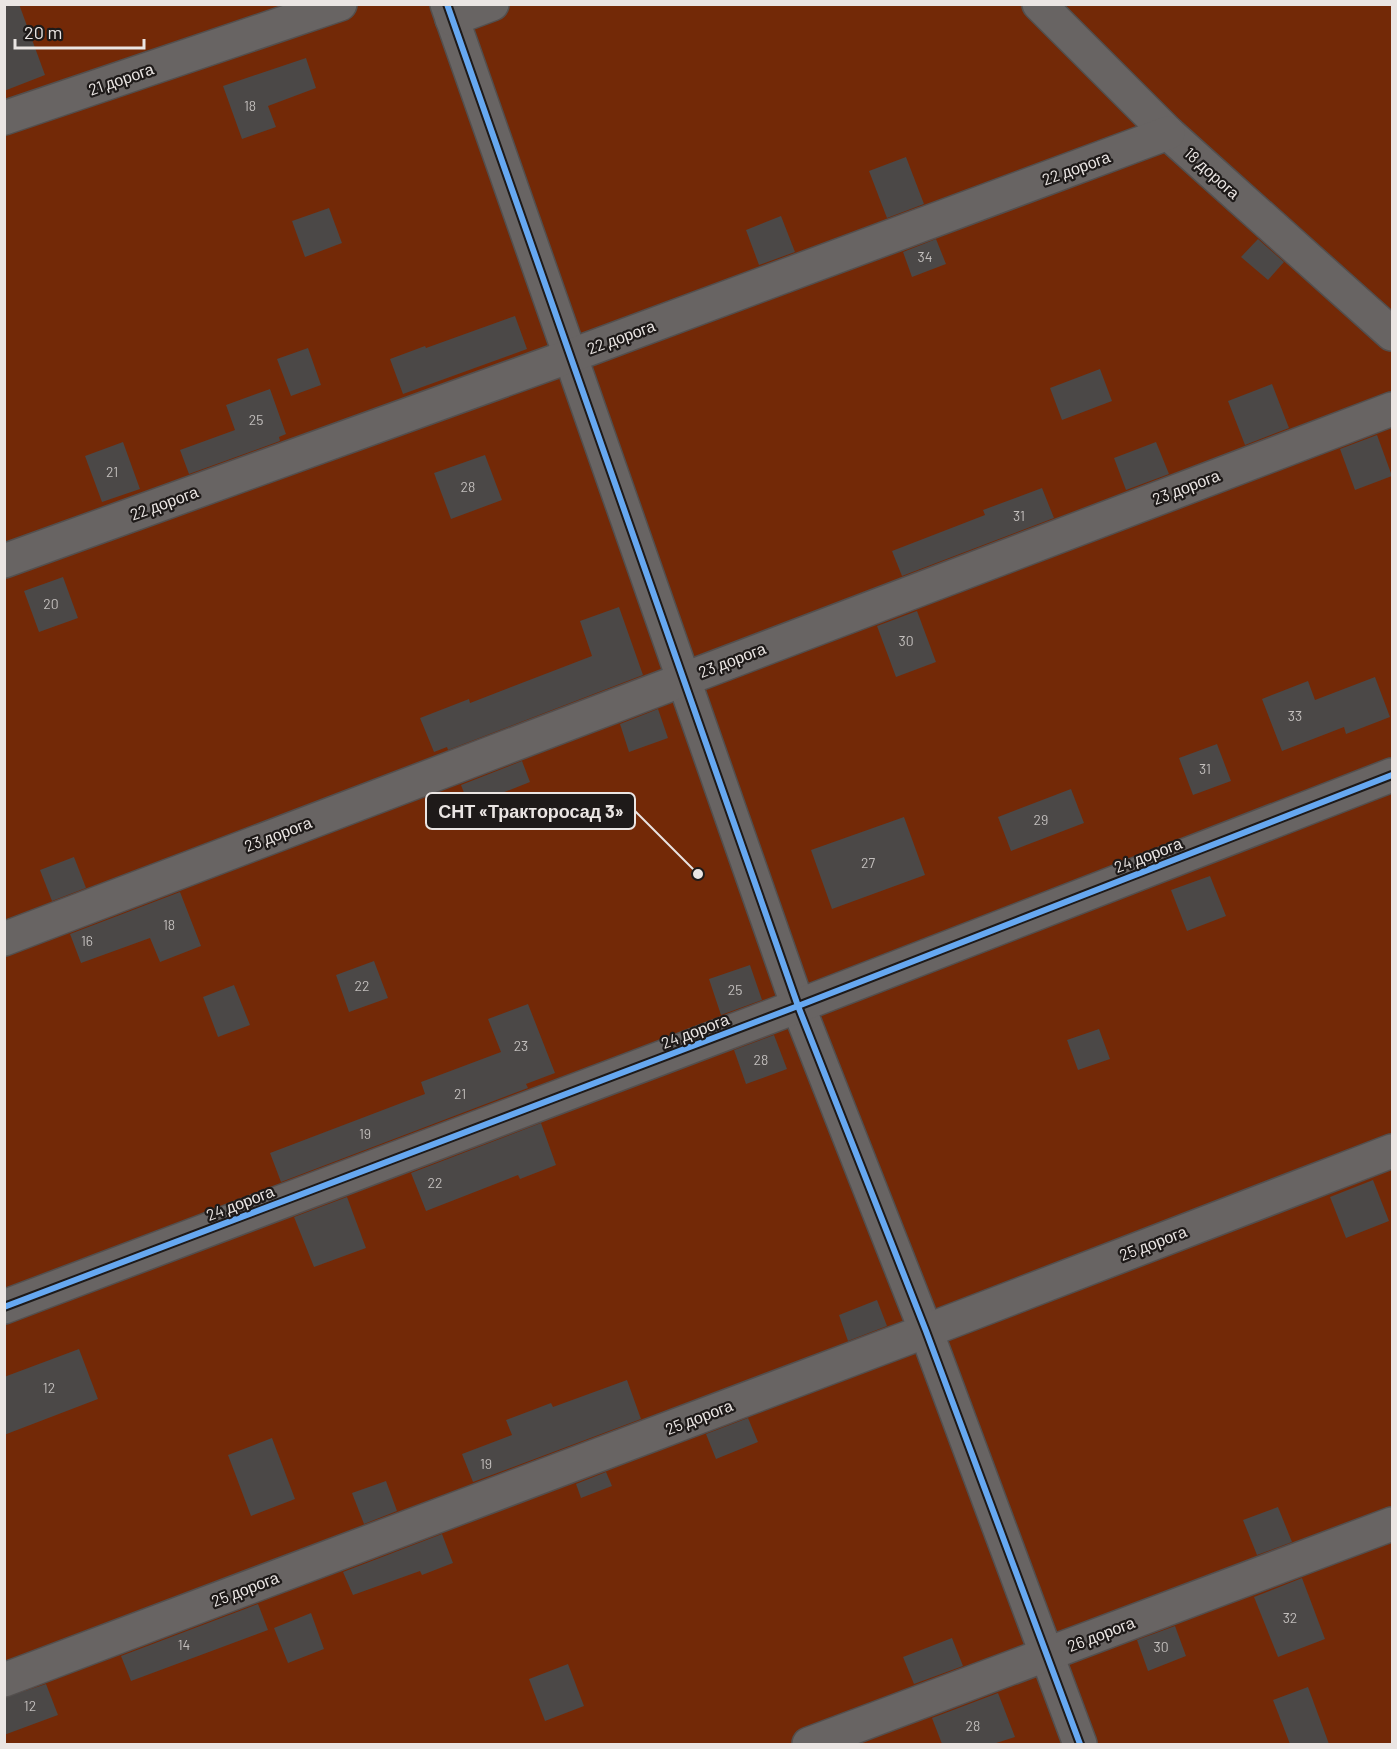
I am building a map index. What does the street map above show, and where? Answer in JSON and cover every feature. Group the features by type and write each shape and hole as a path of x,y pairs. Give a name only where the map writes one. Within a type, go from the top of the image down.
{"street":[{"name":"21 дорога","path":"4,118 340,4"},
{"path":"492,4 449,12 798,1006 926,1331 1080,1744"},
{"name":"18 дорога","path":"1039,4 1168,134 1392,334"},
{"name":"22 дорога","path":"4,561 570,356 1168,134"},
{"name":"23 дорога","path":"4,939 1392,409"},
{"name":"24 дорога","path":"4,1307 798,1006 1392,775"},
{"name":"25 дорога","path":"4,1680 926,1331 1392,1150"},
{"name":"26 дорога","path":"809,1744 1392,1524"}],"shaded area":[{"path":"5,5 1392,5 1392,1744 5,1744"}],"building":[{"path":"4,4 19,4 45,75 4,91"},
{"path":"306,58 316,88 268,106 276,127 242,139 223,86"},
{"path":"906,157 924,204 887,218 869,171"},
{"path":"329,208 342,243 305,257 292,221"},
{"path":"781,216 795,252 759,265 746,230"},
{"path":"936,239 946,264 912,277 903,252"},
{"path":"1258,239 1284,262 1268,280 1241,257"},
{"path":"515,316 527,349 403,394 390,359"},
{"path":"308,348 321,385 291,396 277,359"},
{"path":"1100,369 1112,401 1062,420 1050,388"},
{"path":"1272,384 1289,428 1245,445 1228,401"},
{"path":"270,389 286,434 279,437 280,441 189,474 180,450 235,430 226,405"},
{"path":"1377,435 1392,476 1355,490 1340,449"},
{"path":"123,442 140,489 102,502 85,456"},
{"path":"1156,442 1169,474 1126,490 1114,458"},
{"path":"485,455 502,500 451,519 434,473"},
{"path":"1042,488 1054,518 902,576 892,551 985,515 983,510"},
{"path":"63,577 78,618 39,632 24,591"},
{"path":"619,607 643,675 448,750 447,747 434,752 420,718 469,699 470,703 592,656 580,621"},
{"path":"917,611 936,662 896,677 877,626"},
{"path":"1375,677 1390,717 1346,734 1344,727 1282,751 1262,699 1308,681 1315,700"},
{"path":"658,709 668,738 629,752 620,724"},
{"path":"1217,744 1231,781 1193,795 1179,758"},
{"path":"522,761 530,782 469,806 461,785"},
{"path":"1071,789 1084,823 1011,851 998,817"},
{"path":"904,817 925,875 832,909 811,850"},
{"path":"74,857 86,888 52,901 40,870"},
{"path":"1210,876 1226,916 1187,931 1171,890"},
{"path":"180,892 201,946 160,962 150,938 81,963 70,934"},
{"path":"374,961 388,998 349,1012 336,975"},
{"path":"750,965 762,1000 721,1015 709,979"},
{"path":"234,985 250,1025 218,1037 203,997"},
{"path":"528,1004 555,1073 526,1084 528,1088 281,1182 270,1153 425,1094 421,1082 501,1052 488,1019"},
{"path":"1099,1029 1110,1059 1078,1070 1067,1040"},
{"path":"774,1035 787,1069 746,1084 734,1050"},
{"path":"541,1123 556,1165 520,1179 518,1175 426,1211 411,1173"},
{"path":"1373,1180 1389,1221 1346,1238 1330,1197"},
{"path":"347,1197 366,1248 314,1267 294,1217"},
{"path":"877,1300 887,1326 848,1341 839,1315"},
{"path":"79,1349 98,1399 4,1435 4,1377"},
{"path":"627,1380 641,1419 473,1482 462,1454 512,1435 506,1420 551,1403 553,1407"},
{"path":"748,1418 758,1442 716,1459 706,1434"},
{"path":"272,1438 295,1499 251,1516 228,1455"},
{"path":"606,1472 612,1486 581,1498 576,1484"},
{"path":"386,1481 397,1511 364,1524 352,1493"},
{"path":"1278,1507 1292,1542 1257,1555 1243,1520"},
{"path":"442,1534 453,1563 422,1575 420,1571 353,1595 343,1572"},
{"path":"1302,1578 1325,1639 1278,1657 1254,1597"},
{"path":"258,1604 268,1630 131,1681 121,1656"},
{"path":"311,1613 324,1649 288,1663 274,1628"},
{"path":"1175,1626 1186,1656 1148,1671 1137,1640"},
{"path":"952,1638 963,1666 914,1684 903,1657"},
{"path":"568,1664 584,1706 545,1721 529,1679"},
{"path":"46,1684 58,1715 4,1735 4,1698"},
{"path":"1308,1687 1329,1744 1290,1744 1273,1700"},
{"path":"998,1693 1015,1737 993,1744 942,1744 932,1718"}],"cycle path":[{"path":"447,4 798,1006 926,1331 1080,1744"},
{"path":"4,1307 798,1006 1392,775"}],"place":[{"name":"СНТ «Тракторосад 3»","path":"698,874"}]}
